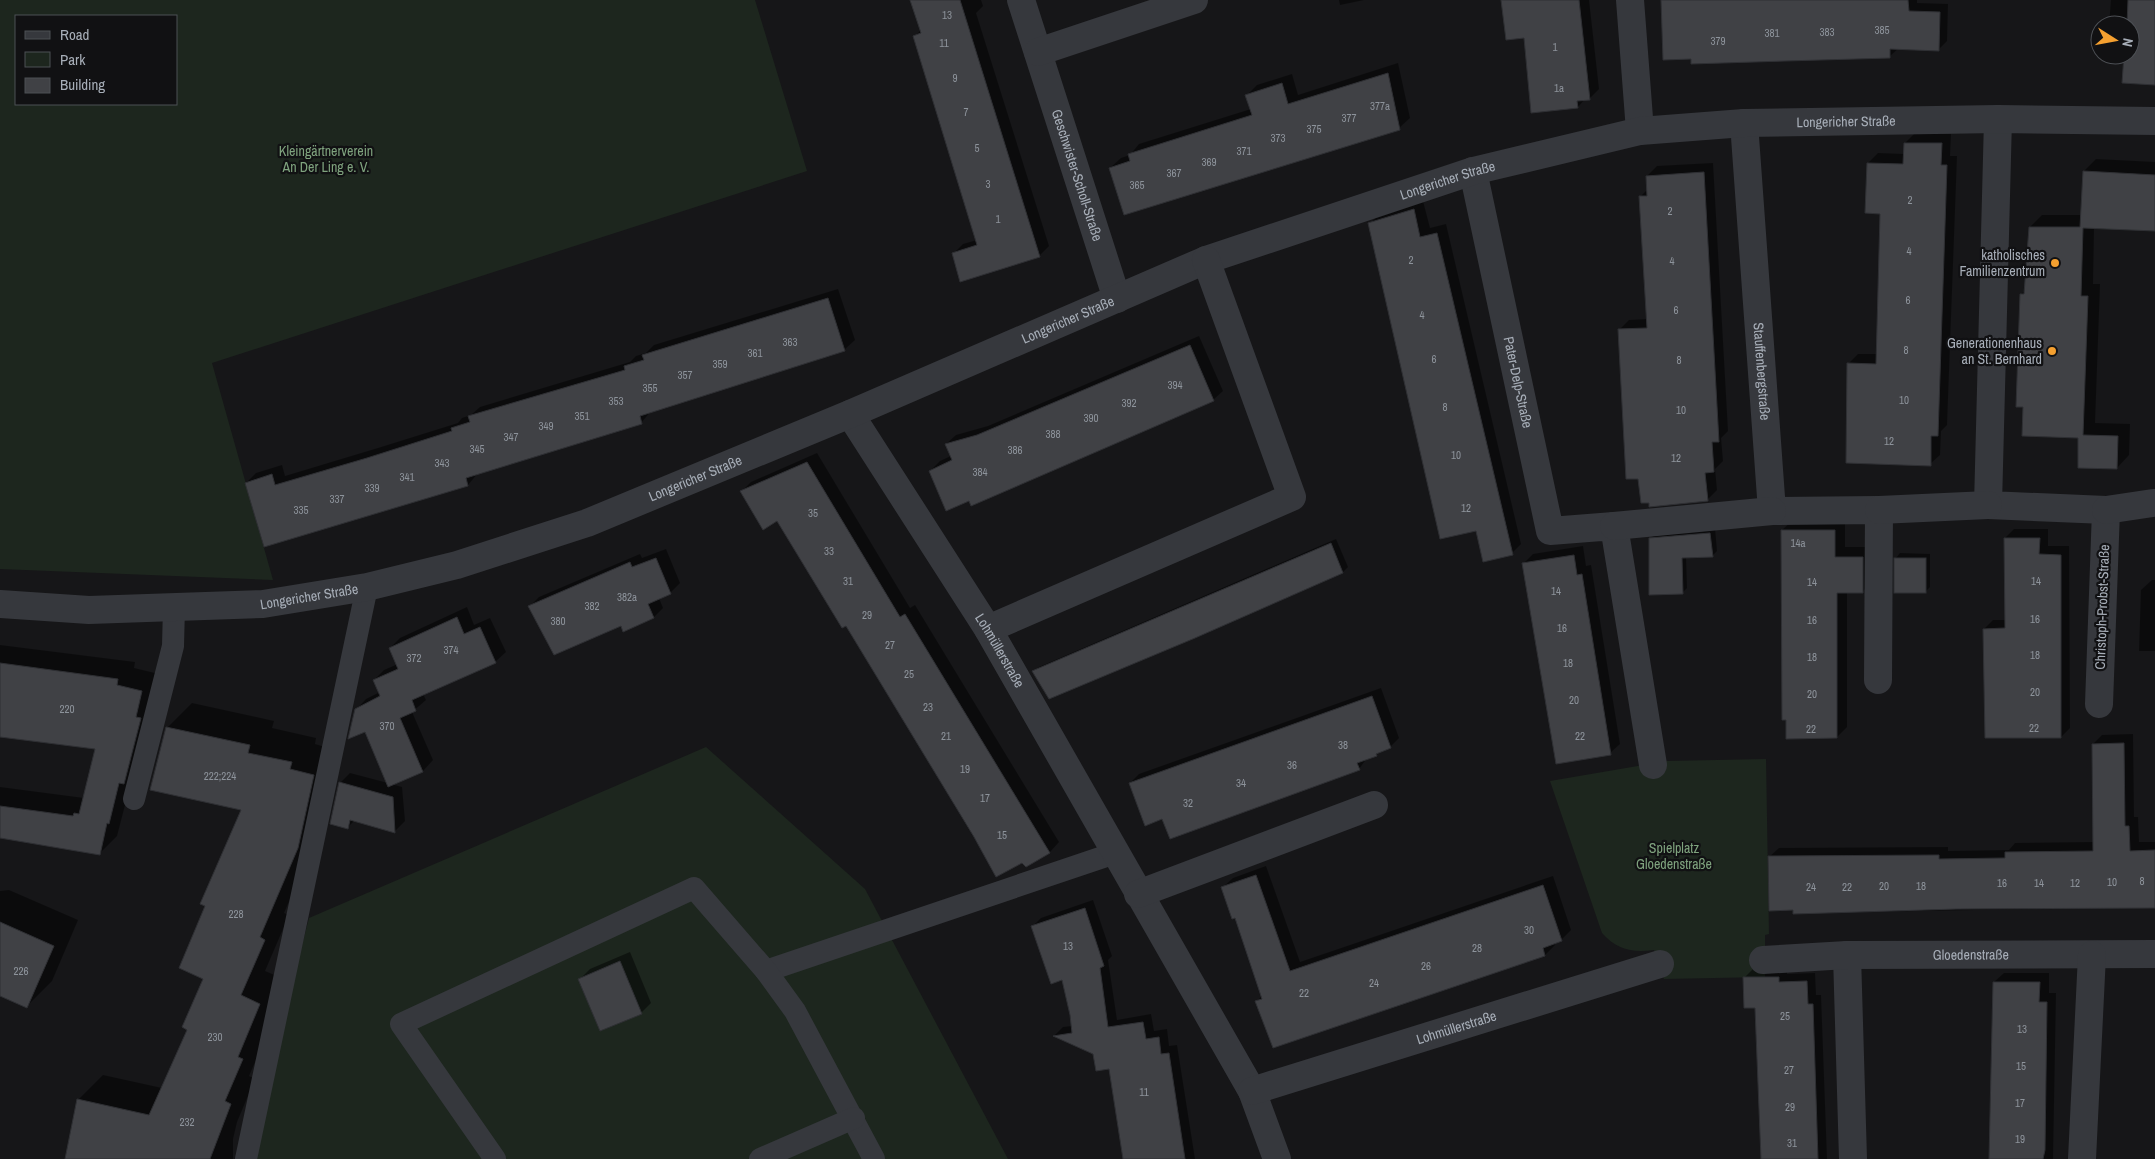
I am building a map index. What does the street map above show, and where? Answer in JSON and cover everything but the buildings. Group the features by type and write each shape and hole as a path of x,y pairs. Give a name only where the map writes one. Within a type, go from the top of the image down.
{"street":[{"name":"Geschwister-Scholl-Straße","path":"1021,0 1117,299"},
{"path":"1038,52 1194,0"},
{"path":"1630,0 1640,131"},
{"path":"1988,505 1998,119"},
{"name":"Longericher Straße","path":"0,604 89,610 263,604 367,587 457,565 587,522 850,414 1206,260 1473,171 1640,131 1744,123 1998,119 2155,121"},
{"name":"Stauffenbergstraße","path":"1744,123 1772,511"},
{"name":"Pater-Delp-Straße","path":"1473,171 1550,531 1772,511"},
{"path":"988,629 1292,496 1206,260"},
{"name":"Lohmüllerstraße","path":"850,414 988,629 1252,1091 1277,1159"},
{"path":"1772,511 1879,510 1988,505 2106,510 2153,503"},
{"path":"1878,680 1879,510"},
{"name":"Christoph-Probst-Straße","path":"2098,704 2106,510"},
{"path":"1614,526 1653,765"},
{"path":"1138,894 1374,805"},
{"name":"Gloedenstraße","path":"1763,960 1847,955 2155,954"},
{"path":"1847,955 1853,1159"},
{"path":"2082,1159 2092,955"},
{"name":"Lohmüllerstraße","path":"1252,1091 1660,964"}],"lane":[{"path":"246,1159 367,587"},
{"path":"134,799 173,646 174,607"},
{"path":"766,971 1115,853"},
{"path":"495,1159 400,1024 694,888 766,971 795,1011 854,1118 874,1159"},
{"path":"760,1159 854,1118"}],"green space":[{"name":"Kleingärtnerverein An Der Ling e. V.","path":"0,0 755,0 807,171 212,363 273,580 0,569"},
{"path":"706,747 865,889 1008,1159 252,1159 273,1059 309,918"},
{"name":"Spielplatz Gloedenstraße","path":"1766,759 1769,934 1765,935 1765,977 1664,979 1654,950 1639,951 1626,949 1608,939 1602,933 1550,781 1667,761"}],"place":[{"name":"katholisches Familienzentrum","path":"2055,263"},
{"name":"Generationenhaus an St. Bernhard","path":"2052,351"}]}
